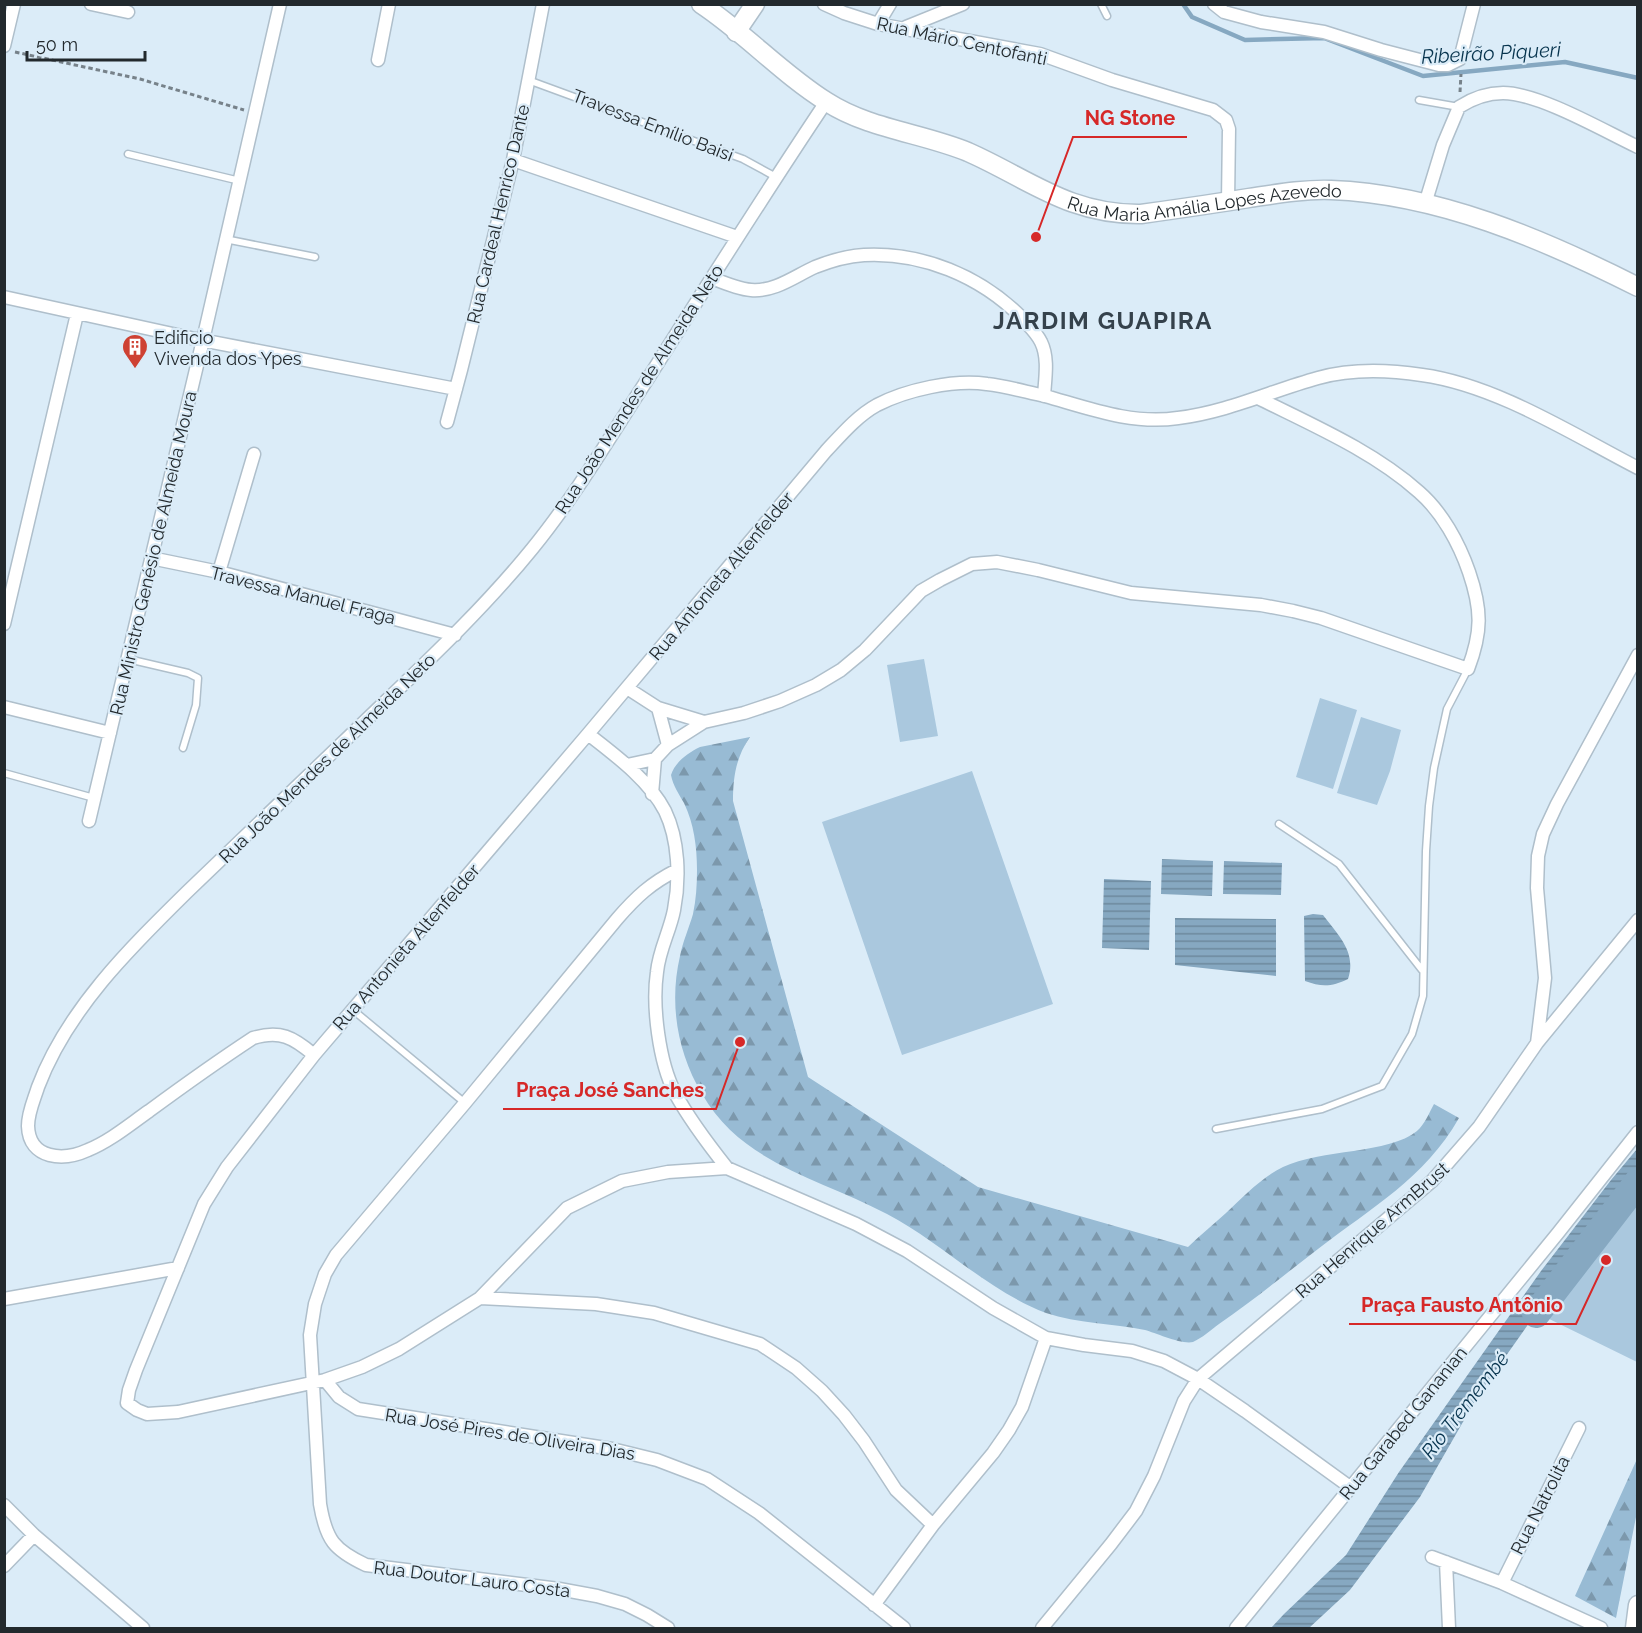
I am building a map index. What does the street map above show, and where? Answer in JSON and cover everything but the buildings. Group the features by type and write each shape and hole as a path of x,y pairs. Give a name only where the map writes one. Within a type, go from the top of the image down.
{"main road":[{"name":"Rua Maria Amália Lopes Azevedo","path":"701,4 826,102 844,112 968,152 1054,196 1101,212 1141,214 1292,192 1330,190 1371,194 1425,204 1542,242 1638,287"},
{"path":"736,32 755,4"},
{"path":"1635,1629 1638,1605"}],"street":[{"path":"4,48 14,4"},
{"path":"91,4 128,12"},
{"name":"Rua Ministro Genésio de Almeida Moura","path":"89,821 256,113 279,4"},
{"path":"378,60 389,4"},
{"name":"Rua Cardeal Henrico Dante","path":"447,422 513,160 543,4"},
{"name":"Rua Mário Centofanti","path":"824,4 878,24 1040,54 1112,80 1221,114 1229,129 1228,201"},
{"path":"878,24 890,4"},
{"path":"904,28 963,4"},
{"path":"1214,4 1224,12 1261,22 1324,32 1381,51 1439,65 1460,62 1474,4"},
{"path":"1425,204 1443,145 1459,107 1484,96 1506,93 1524,97 1560,109 1638,147"},
{"name":"Rua João Mendes de Almeida Neto","path":"314,1055 304,1046 283,1035 269,1033 253,1038 89,1150 55,1157 41,1152 31,1141 28,1128 30,1112 43,1076 70,1025 96,990 171,908 455,635 531,550 562,510 826,102"},
{"path":"513,160 737,237"},
{"path":"712,278 752,290 767,289 783,284 815,267 839,259 862,255 896,256 950,270 990,291 1013,310 1041,341 1045,357 1044,396"},
{"path":"4,297 203,340 456,389"},
{"path":"4,624 77,314"},
{"name":"Rua Antonieta Altenfelder","path":"319,1380 163,1414 147,1414 127,1403 136,1370 204,1204 227,1167 314,1055 826,451 851,425 876,406 910,392 949,384 986,384 1044,396 1098,412 1146,418 1176,418 1215,411 1320,378 1355,373 1390,372 1423,375 1494,394 1638,468"},
{"path":"627,765 655,759 668,745 704,722 744,713 780,701 842,670 865,650 921,591 972,564 997,562 1131,593 1261,605 1293,611 1321,618 1467,669 1475,649 1480,621 1476,591 1464,557 1442,517 1419,492 1378,462 1258,398"},
{"path":"219,573 254,454"},
{"name":"Travessa Manuel Fraga","path":"151,558 219,573 455,635"},
{"path":"1537,1043 1545,978 1537,888 1538,856 1543,834 1638,655"},
{"path":"627,688 658,708 704,722"},
{"path":"4,707 110,733"},
{"path":"658,708 668,745"},
{"path":"588,734 627,765 665,812 674,842 677,870 674,912 656,973 658,1030 664,1061 674,1091 694,1124 727,1168"},
{"path":"652,794 655,759"},
{"name":"Rua Doutor Lauro Costa","path":"668,1629 625,1604 597,1596 559,1589 366,1565 345,1555 332,1542 323,1525 320,1504 319,1380 310,1335 315,1304 325,1274 336,1255 636,897 656,880 677,870"},
{"name":"Rua Henrique ArmBrust","path":"1042,1629 1136,1511 1154,1476 1184,1401 1198,1379 1432,1181 1479,1127 1537,1043 1638,920"},
{"name":"Rua Garabed Gananian","path":"1236,1629 1638,1132"},
{"path":"319,1380 362,1367 399,1349 480,1298 567,1208 622,1181 668,1172 727,1168 856,1224 907,1251 993,1308 1046,1338 1132,1351 1164,1361 1198,1379 1350,1487"},
{"path":"4,1299 178,1268"},
{"path":"480,1298 596,1304 654,1312 760,1344 796,1368 822,1391 858,1432 896,1490 933,1524"},
{"path":"874,1605 933,1524 993,1454 1009,1430 1022,1407 1046,1338"},
{"name":"Rua José Pires de Oliveira Dias","path":"319,1380 339,1397 358,1408 612,1449 657,1460 706,1479 759,1512 904,1629"},
{"name":"Rua Natrolita","path":"1502,1583 1579,1428"},
{"path":"4,1505 34,1535 143,1629"},
{"path":"4,1566 34,1535"},
{"path":"1432,1557 1502,1583 1601,1629"},
{"path":"1446,1562 1449,1629"}],"lane":[{"path":"1101,4 1107,16"},
{"name":"Travessa Emílio Baisi","path":"528,80 743,159 776,177"},
{"path":"1419,100 1459,107"},
{"path":"128,154 240,181"},
{"path":"225,239 315,257"},
{"path":"128,658 188,673 198,678 196,705 183,748"},
{"path":"1216,1129 1322,1109 1382,1086 1412,1034 1424,996 1422,970 1428,806 1447,709 1467,669"},
{"path":"4,773 94,798"},
{"path":"1279,824 1339,864 1422,970"},
{"path":"352,1010 465,1103"}],"path":[{"path":"4,48 140,79 256,113"},
{"path":"1460,62 1460,94"}],"green space":[{"path":"750,737 741,752 736,768 733,801 808,1077 978,1187 1188,1247 1253,1188 1283,1167 1316,1157 1390,1144 1405,1138 1420,1128 1434,1104 1459,1118 1430,1158 1396,1191 1193,1342 1176,1340 1145,1330 1058,1317 1025,1304 887,1214 761,1154 739,1138 719,1118 693,1078 681,1044 675,991 680,956 695,903 696,853 690,819 671,775 682,758 700,747"},
{"path":"1637,1459 1637,1512 1616,1618 1575,1596"}],"shaded area":[{"path":"924,659 938,736 900,742 887,665"},
{"path":"1320,698 1357,710 1333,789 1296,777"},
{"path":"1361,717 1401,730 1390,771 1377,805 1337,793"},
{"path":"972,771 1053,1004 902,1055 822,822"},
{"path":"1637,1178 1637,1362 1537,1313 1585,1244"}],"water":[{"path":"1162,859 1213,861 1212,896 1161,894"},
{"path":"1224,861 1282,863 1281,895 1223,894"},
{"path":"1104,879 1151,881 1149,950 1102,948"},
{"path":"1323,915 1348,952 1350,969 1348,979 1337,984 1326,985 1305,981 1304,916"},
{"path":"1175,918 1276,919 1276,976 1175,965"},
{"path":"1637,1149 1637,1178 1585,1244 1479,1394 1420,1497 1350,1590 1309,1628 1271,1628 1346,1555 1399,1472 1541,1271"}],"waterway":[{"name":"Ribeirão Piqueri","path":"1183,4 1192,17 1245,40 1324,38 1423,76 1565,62 1638,78"},
{"name":"Rio Tremembé","path":"1536,1314 1638,1182"}],"place":[{"name":"NG Stone","path":"1036,237"},
{"name":"Edificio Vivenda dos Ypes","path":"135,370"},
{"name":"Praça José Sanches","path":"740,1042"},
{"name":"Praça Fausto Antônio","path":"1606,1260"}],"district":[{"name":"JARDIM GUAPIRA","path":"1103,320"}]}
